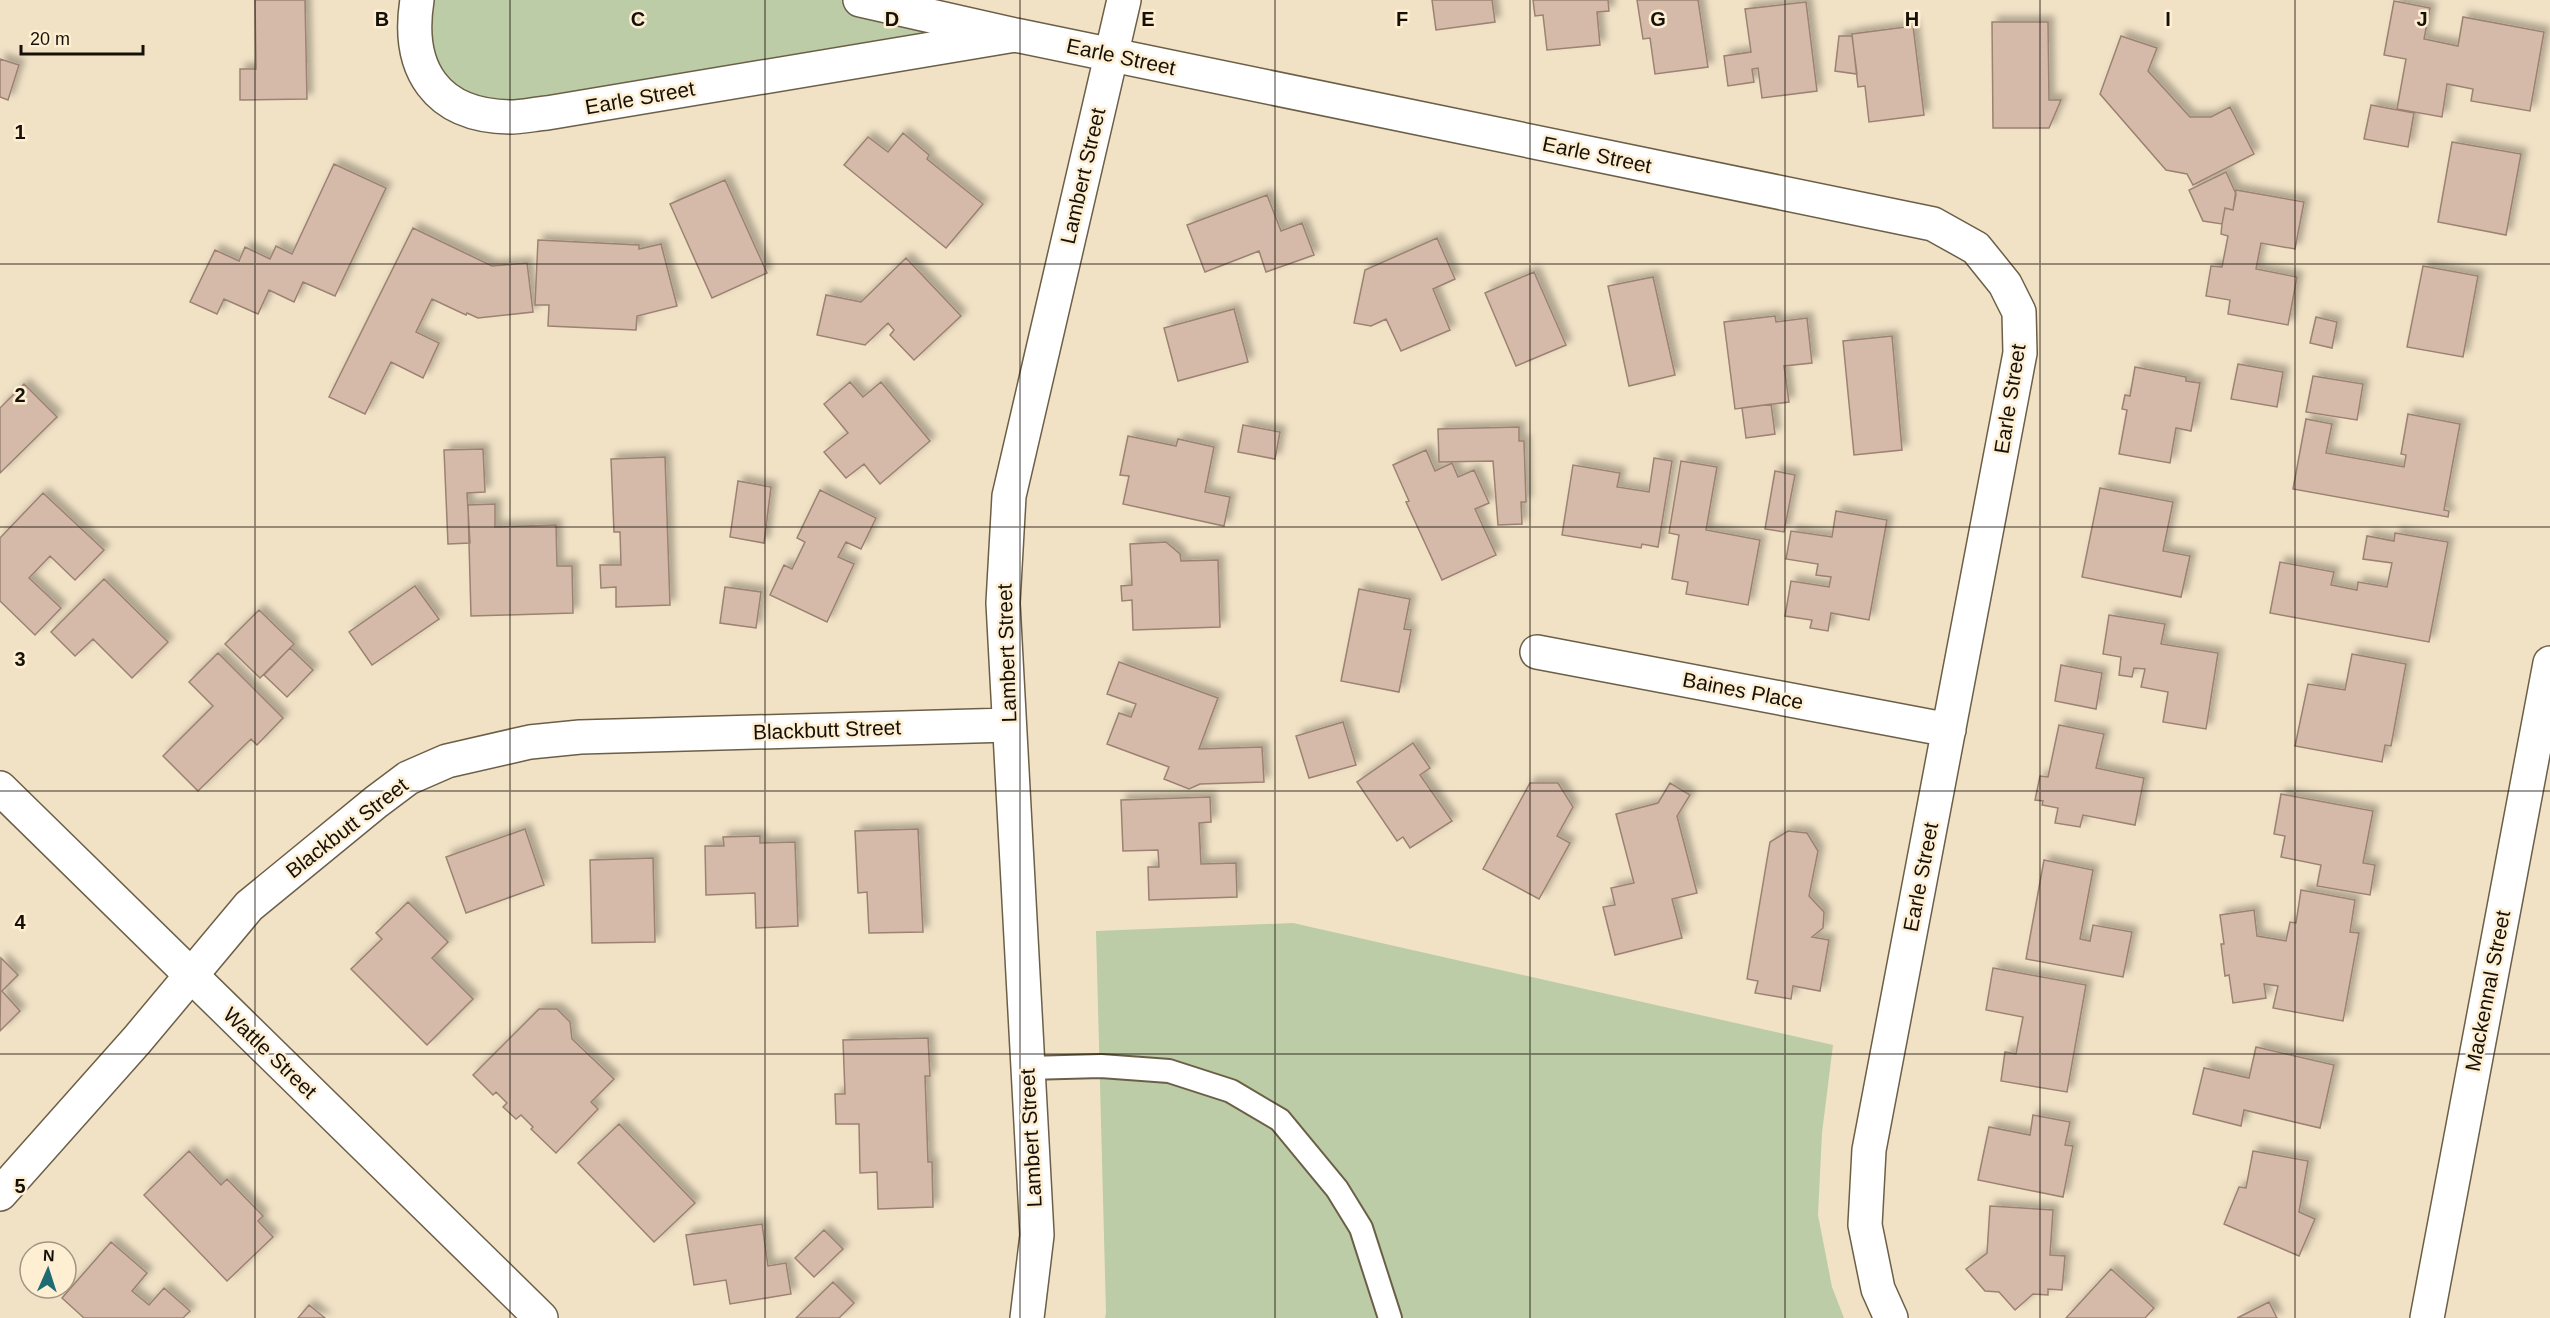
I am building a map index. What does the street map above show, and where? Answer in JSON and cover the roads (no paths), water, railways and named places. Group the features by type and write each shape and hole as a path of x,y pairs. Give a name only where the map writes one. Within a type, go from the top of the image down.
{"street":[{"name":"Earle Street","path":"417,0 413,25 415,45 428,81 446,100 476,113 511,117 1015,35"},
{"name":"Earle Street","path":"860,0 1015,35 1933,224 1976,248 2005,284 2019,312 2020,353 1869,1150 1865,1225 1878,1289 1891,1318"},
{"name":"Lambert Street","path":"1027,1318 1037,1235 1003,603 1009,496 1124,0"},
{"name":"Baines Place","path":"1537,652 1949,730"},
{"name":"Mackennal Street","path":"2427,1318 2550,663"},
{"name":"Blackbutt Street","path":"0,1194 137,1040 249,906 408,778 447,761 530,742 580,737 1009,725"},
{"name":"Wattle Street","path":"0,788 541,1318"}],"lane":[{"path":"1028,1068 1101,1066 1169,1071 1231,1091 1280,1120 1337,1189 1361,1228 1390,1318"}]}
